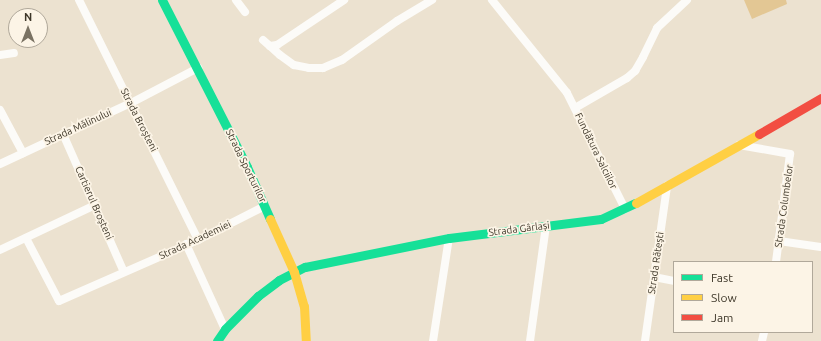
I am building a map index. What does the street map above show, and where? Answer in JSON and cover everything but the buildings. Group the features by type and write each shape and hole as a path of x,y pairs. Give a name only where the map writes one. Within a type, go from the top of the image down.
{"street":[{"name":"Strada Broșteni","path":"79,0 198,240"},
{"name":"Strada Sporturilor","path":"162,0 198,68 265,206 294,272 304,306 306,341"},
{"path":"236,0 245,12"},
{"path":"270,46 277,45 286,40 344,0"},
{"path":"263,40 294,65 309,68 323,68 342,60 432,0"},
{"name":"Fundătura Salciilor","path":"492,0 567,93 576,108 586,134 624,209"},
{"path":"576,108 635,71 657,28 688,0"},
{"path":"0,55 14,53"},
{"name":"Strada Mălinului","path":"0,164 131,103 198,68"},
{"name":"Strada Gârlași","path":"217,341 225,329 258,296 294,272 315,264 449,238 601,219 624,209 667,186 821,98"},
{"path":"0,110 23,153"},
{"name":"Cartierul Broșteni","path":"62,134 124,272"},
{"name":"Strada Columbelor","path":"739,145 790,154 776,261"},
{"name":"Strada Rătești","path":"645,341 667,186"},
{"path":"0,250 95,205"},
{"name":"Strada Academiei","path":"124,272 198,240 265,206"},
{"path":"530,341 546,226"},
{"path":"26,238 59,301 124,272"},
{"path":"433,341 449,238"},
{"path":"779,241 821,247"},
{"path":"186,244 225,329"},
{"path":"654,277 673,281"}],"shaded area":[{"path":"744,0 786,0 787,4 752,19"}],"traffic: fast":[{"path":"162,0 247,167 270,219"},
{"path":"217,341 225,329 258,296 279,280 305,267 449,238 601,219 636,203"}],"traffic: slow":[{"path":"636,203 759,134"},
{"path":"270,219 294,272 304,306 306,341"}],"traffic: jam":[{"path":"759,134 821,98"}]}
